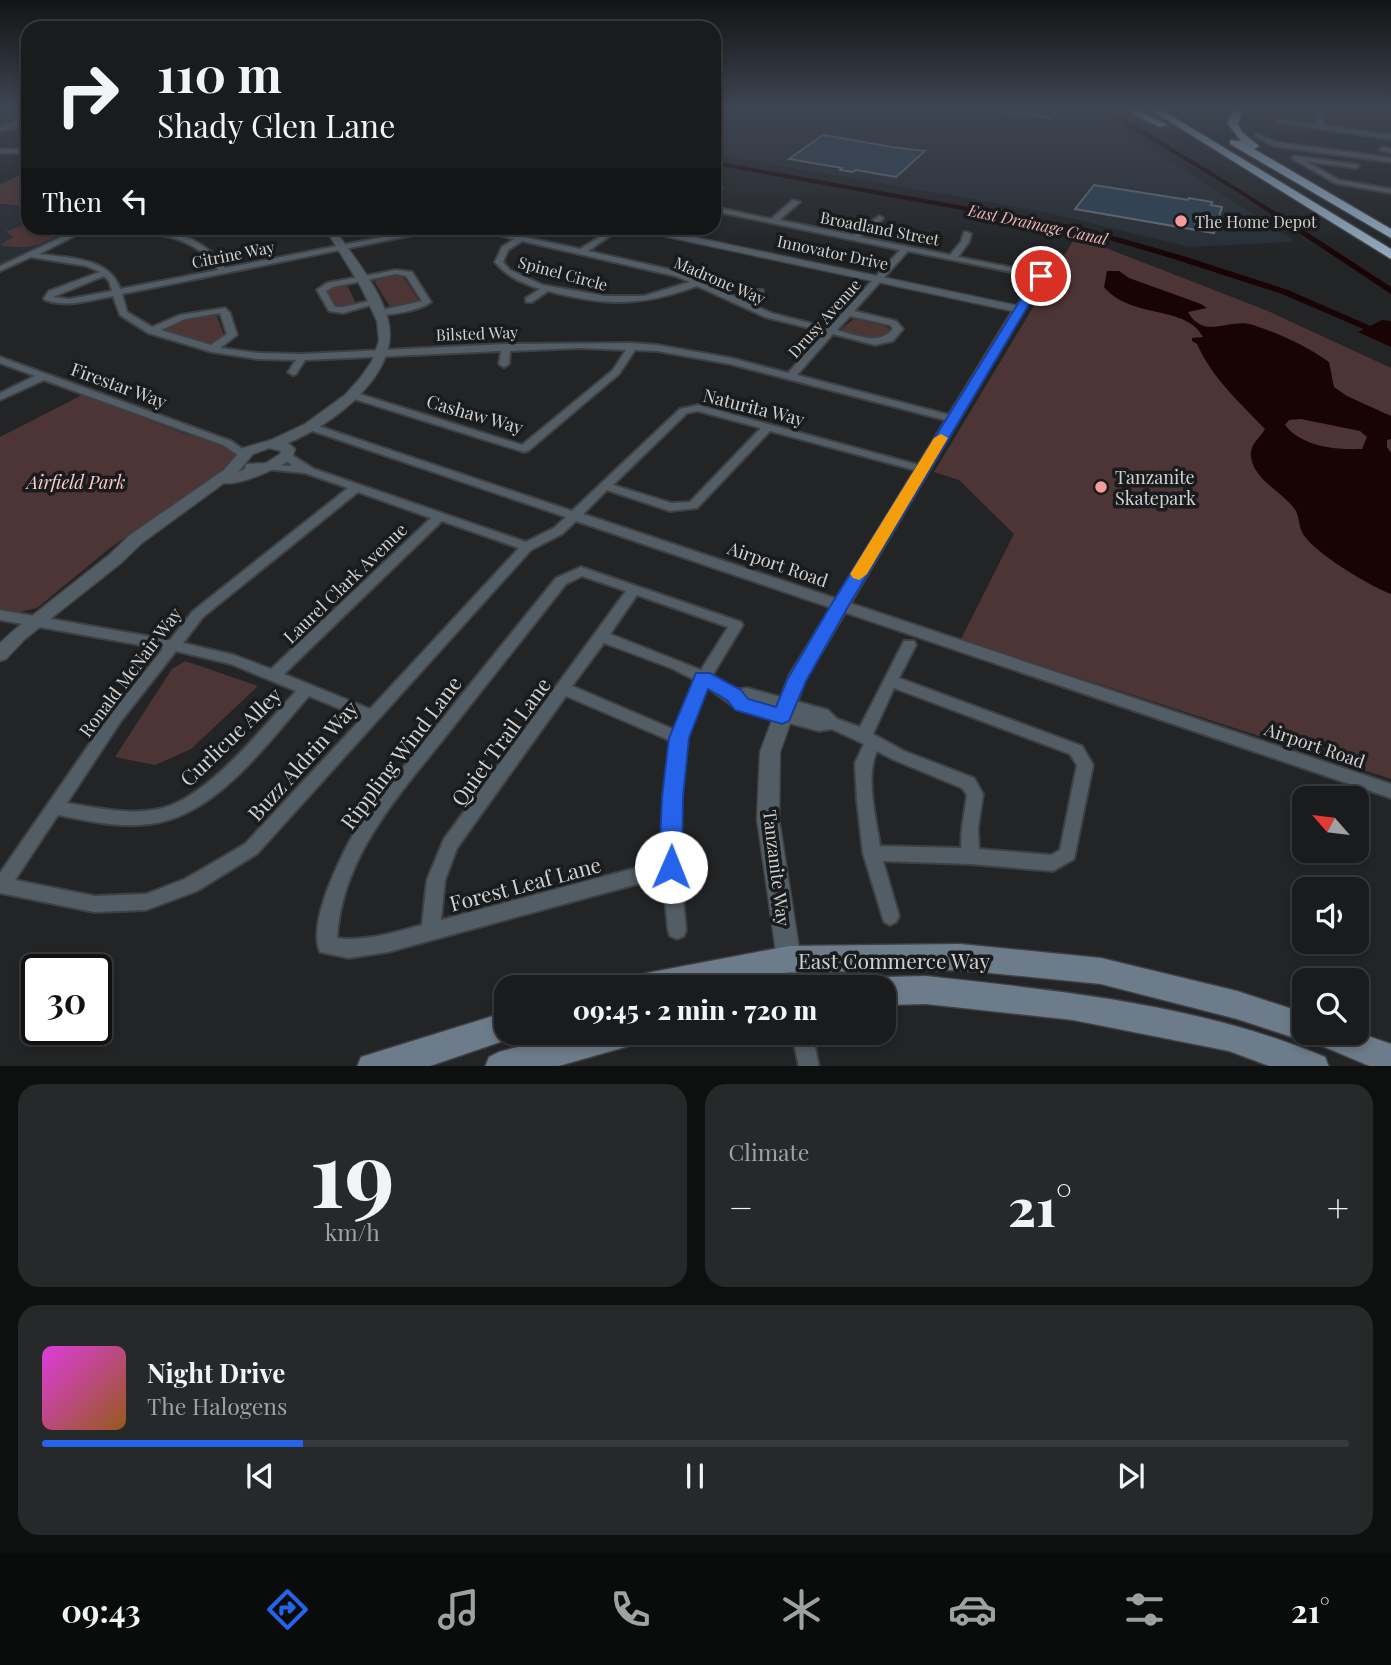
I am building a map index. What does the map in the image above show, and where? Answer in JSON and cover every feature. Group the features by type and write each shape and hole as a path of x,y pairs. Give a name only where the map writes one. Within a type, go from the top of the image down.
{"highway":[{"path":"1220,157 1362,237"},
{"path":"1232,157 1391,255"},
{"path":"1261,157 1391,234"},
{"path":"1272,157 1334,200"}],"main road":[{"name":"East Commerce Way","path":"708,975 789,959 960,957 1101,971 1237,1005 1292,1023"},
{"name":"East Commerce Way","path":"896,991 926,990 1073,1006 1229,1037 1315,1066"},
{"path":"371,1066 396,1062 494,1030"},
{"path":"499,1066 579,1045"},
{"path":"1354,1045 1391,1059"}],"street":[{"path":"1295,158 1356,166"},
{"path":"1295,158 1337,182 1391,191"},
{"path":"773,221 796,202"},
{"name":"Broadland Street","path":"721,210 1041,276"},
{"path":"855,237 879,218"},
{"path":"953,257 965,242 967,234"},
{"path":"0,270 72,235"},
{"path":"169,235 187,239 205,248 217,259 223,271"},
{"path":"0,654 19,635 115,559 232,478 265,467 288,452 294,440 352,395 369,376 382,354 385,332 377,308 333,235"},
{"name":"Citrine Way","path":"104,273 52,293 48,298 62,303 402,235"},
{"name":"Madrone Way","path":"507,235 666,271 698,282 768,315 833,331"},
{"path":"581,252 607,235"},
{"name":"Innovator Drive","path":"673,235 1019,309"},
{"name":"Spinel Circle","path":"521,238 502,253 501,267 518,279 591,298 626,300 660,296 698,282"},
{"name":"Drusy Avenue","path":"791,376 907,247"},
{"path":"33,255 88,264 104,273"},
{"name":"Tanzanite Way","path":"791,975 768,819 770,752 796,680 1019,309 1057,258"},
{"path":"407,272 427,300 418,306 343,310 330,308 322,288 360,279 407,272"},
{"name":"Bilsted Way","path":"104,273 113,280 121,308 128,319 151,331 212,349 258,356 302,357 506,347 632,346 701,355 953,419"},
{"path":"529,300 549,287"},
{"path":"736,302 760,292"},
{"path":"151,331 183,317 222,310 226,313 232,335 212,349"},
{"path":"833,331 881,342 890,339 898,329 893,323 849,313"},
{"name":"Cashaw Way","path":"352,395 524,449 616,372 632,346"},
{"path":"504,364 506,347"},
{"path":"293,372 302,357"},
{"name":"Firestar Way","path":"0,360 226,443 244,457"},
{"path":"0,397 44,376"},
{"name":"Naturita Way","path":"575,516 684,411 698,408 922,469"},
{"path":"115,559 136,538 217,482 244,457 314,425"},
{"name":"Airport Road","path":"314,425 575,516 1391,791"},
{"path":"606,486 670,507 693,505 768,427"},
{"name":"Firestar Way","path":"226,443 268,444"},
{"path":"268,444 288,452 293,462 310,471 527,547"},
{"path":"244,457 248,466 310,471"},
{"name":"Ronald McNair Way","path":"1,885 116,717 171,645 206,607 356,488"},
{"name":"Laurel Clark Avenue","path":"273,676 440,516"},
{"name":"Buzz Aldrin Way","path":"1,885 94,904 146,902 191,885 251,849 527,547 558,531 575,516"},
{"name":"Rippling Wind Lane","path":"431,931 388,943 349,949 327,946 328,927 344,864 369,822 561,581 581,571 635,589"},
{"path":"635,589 736,625 703,678 679,738 673,797 671,867 677,930"},
{"name":"Quiet Trail Lane","path":"431,931 436,880 450,844 603,637 635,589"},
{"path":"0,615 171,645 234,660 373,716"},
{"path":"0,665 28,637 38,622"},
{"path":"603,637 703,678 734,695 742,705 785,710 819,725 832,723 968,783 975,794 970,828 970,856"},
{"path":"890,916 872,853 864,801 863,763 890,681 909,645"},
{"path":"872,853 970,856 1053,863 1068,854 1085,765 1076,750 890,681"},
{"name":"Curlicue Alley","path":"56,808 137,819 165,815 188,805 215,785 307,689"},
{"path":"564,689 679,738"},
{"name":"Forest Leaf Lane","path":"431,931 671,867"},
{"path":"805,1045 809,1066"}],"shaded area":[{"path":"730,157 1163,157 1292,239 1290,242 1189,247 1045,212"},
{"path":"0,205 21,207 21,235 67,235 34,253 0,266"},
{"path":"1107,271 1119,271 1129,278 1201,304 1207,308 1188,312 1194,321 1202,325 1210,327 1244,323 1282,336 1329,362 1334,387 1347,396 1391,416 1391,439 1387,440 1387,447 1391,453 1391,594 1356,576 1317,549 1302,532 1297,513 1291,504 1263,480 1253,465 1251,453 1253,445 1265,429 1227,390 1210,368 1197,344 1192,341 1192,338 1203,337 1195,327 1184,320 1128,304 1104,287","holes":["1301,419 1360,431 1367,437 1362,449 1341,449 1310,443 1285,425 1289,420"]},
{"path":"1382,320 1391,321 1391,347 1358,332"}],"green space":[{"path":"21,175 21,206 0,204 0,184"},
{"path":"21,226 21,235 58,235 30,246 11,247 0,245 13,237 6,231"},
{"path":"1074,239 1106,248 1268,311 1391,368 1391,779 961,639 1014,534 959,480 934,472"},
{"path":"402,275 420,302 396,309 390,307 374,281"},
{"path":"342,285 348,287 356,303 334,308 324,291"},
{"path":"216,314 224,335 218,340 196,342 164,331 166,327 187,318"},
{"path":"854,319 890,329 883,337 876,338 844,331 842,328"},
{"name":"Airfield Park","path":"82,395 185,434 231,448 237,451 240,459 110,548 37,608 19,612 0,609 0,437"},
{"path":"185,661 258,686 191,749 155,765 115,757 172,669"}],"building":[{"path":"792,157 919,157 896,177 840,170 842,168 789,159"},
{"name":"The Home Depot","path":"1094,185 1188,200 1189,198 1212,202 1211,205 1222,207 1214,233 1075,209"}],"waterway":[{"path":"1182,157 1391,291"},
{"name":"East Drainage Canal","path":"721,164 1083,230 1285,292 1391,338"}],"slow traffic":[{"path":"859,574 941,438"}],"place":[{"name":"The Home Depot","path":"1181,221"},
{"name":"Tanzanite Skatepark","path":"1101,487"}],"route":[{"path":"671,867 673,797 679,738 703,678 734,695 742,705 782,716 796,680 840,605 1041,276"}]}
